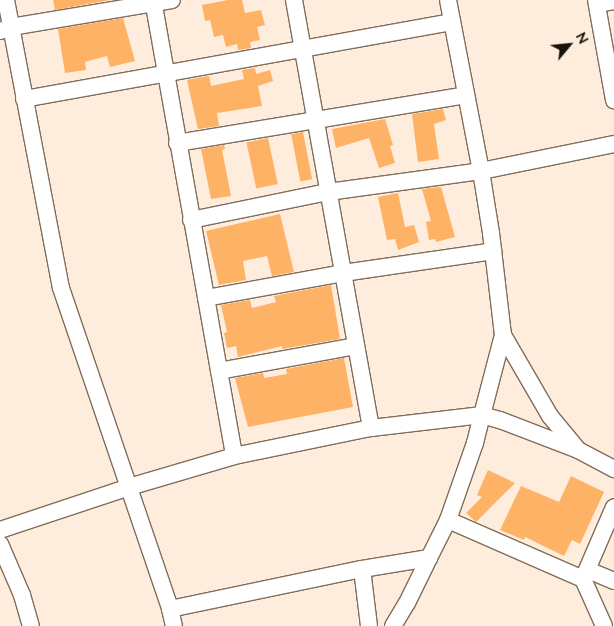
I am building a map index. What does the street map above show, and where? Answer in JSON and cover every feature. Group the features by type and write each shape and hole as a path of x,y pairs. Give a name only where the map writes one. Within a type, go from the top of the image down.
{"street":[{"path":"6,0 6,29 24,99 61,288 170,609 174,626"},
{"path":"6,29 172,0"},
{"path":"294,0 371,428"},
{"path":"393,626 407,603 448,520 475,443 503,335 482,171 448,0"},
{"path":"614,1 597,2 614,100"},
{"path":"153,2 234,456"},
{"path":"24,99 451,22"},
{"path":"177,143 466,95"},
{"path":"191,220 328,192 482,171 614,144"},
{"path":"206,298 343,273 493,251"},
{"path":"503,335 550,416 578,450"},
{"path":"219,371 356,346"},
{"path":"0,530 129,487 234,456 371,428 482,415 578,450 614,469"},
{"path":"604,626 586,574 614,507"},
{"path":"448,520 586,574 614,581"},
{"path":"0,544 22,596 31,626"},
{"path":"170,609 362,569 429,558"},
{"path":"362,569 369,626"}],"building":[{"path":"53,0 110,0 55,10"},
{"path":"228,0 242,0 245,13 261,10 265,25 257,27 260,40 250,42 251,48 238,50 237,44 226,47 223,35 214,37 210,20 205,21 202,5"},
{"path":"123,18 135,61 110,67 107,56 85,62 86,70 65,73 58,29"},
{"path":"255,68 256,74 270,70 273,81 258,86 262,106 217,113 219,126 198,129 187,80 209,76 211,86 244,79 242,70"},
{"path":"443,109 446,120 434,124 439,159 418,162 412,114"},
{"path":"385,119 393,145 390,146 395,163 379,168 369,138 336,148 332,129"},
{"path":"303,132 312,179 300,181 291,134"},
{"path":"268,138 278,184 256,189 246,143"},
{"path":"224,145 225,149 222,150 231,196 211,199 201,149"},
{"path":"441,187 455,237 436,242 435,239 429,240 426,222 431,221 422,189"},
{"path":"398,193 405,227 414,225 419,242 398,250 395,239 387,240 378,197"},
{"path":"280,214 294,272 272,276 267,256 243,261 246,280 219,285 206,231"},
{"path":"331,285 340,339 282,349 282,346 238,357 236,346 227,348 224,333 227,332 221,305 250,300 252,308 276,302 274,296"},
{"path":"344,358 353,407 248,427 235,378 263,373 264,378 287,374 286,369"},
{"path":"488,470 515,483 476,522 466,513 482,497 477,495"},
{"path":"571,476 604,492 580,544 572,540 564,556 525,537 524,540 500,530 521,486 559,502"}]}
